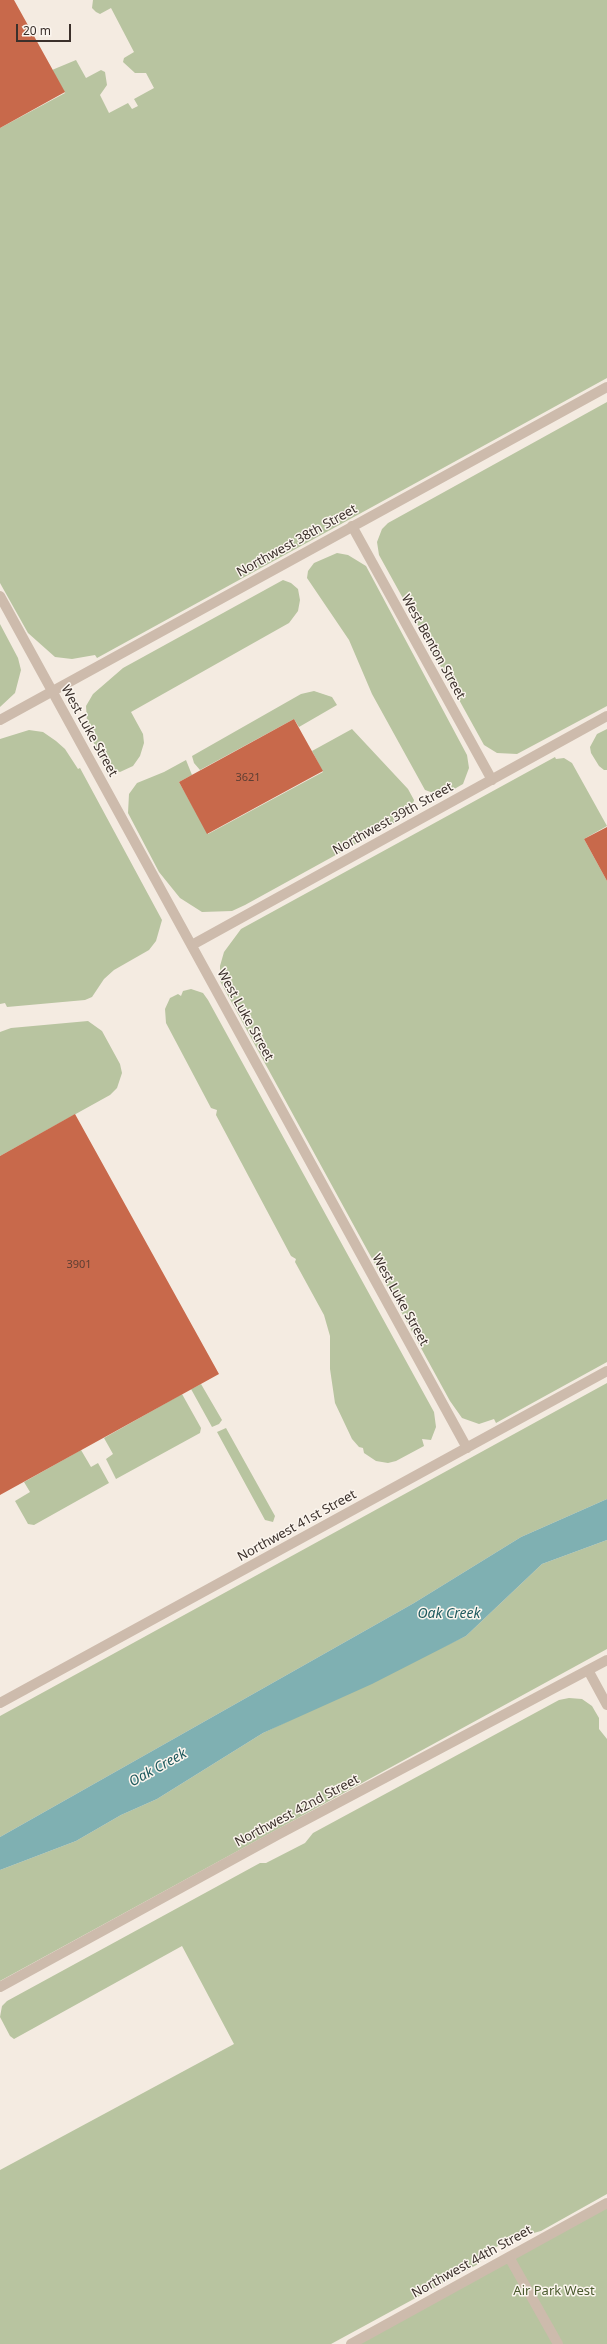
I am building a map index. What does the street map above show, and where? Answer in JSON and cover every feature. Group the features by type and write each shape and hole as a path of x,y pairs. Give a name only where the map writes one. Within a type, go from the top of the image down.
{"street":[{"name":"Northwest 38th Street","path":"0,720 52,690 607,387"},
{"name":"West Benton Street","path":"352,526 492,780"},
{"name":"West Luke Street","path":"0,596 466,1448"},
{"name":"Northwest 39th Street","path":"192,945 607,716"},
{"name":"Northwest 41st Street","path":"0,1703 607,1371"},
{"name":"Northwest 42nd Street","path":"0,1987 279,1834 607,1660"},
{"path":"588,1670 607,1705"},
{"name":"Northwest 44th Street","path":"351,2344 509,2256 607,2204"},
{"path":"509,2256 558,2344"}],"green space":[{"path":"93,0 607,0 607,378 97,658 95,655 72,659 55,657 28,633 0,583 0,128 65,93 52,70 76,60 86,78 101,70 105,72 107,85 100,95 109,113 128,103 132,109 138,106 134,99 154,88 146,73 135,73 123,62 124,58 134,52 111,8 100,14 92,8"},
{"path":"607,402 607,706 517,754 497,753 484,745 379,555 377,542 382,529 388,523"},
{"path":"337,553 348,555 366,566 467,755 469,768 463,784 442,796 425,790 372,694 349,640 307,578 308,571 314,563"},
{"path":"283,580 291,583 298,589 300,600 298,611 289,623 131,712 143,734 144,743 140,756 133,766 120,772 111,770 104,764 90,735 87,721 86,706 93,694 123,668"},
{"path":"0,624 18,658 21,670 15,693 0,707"},
{"path":"314,691 332,697 337,705 299,727 294,719 200,770 194,763 192,756 301,694"},
{"path":"352,729 408,789 414,800 411,811 403,818 232,911 202,912 180,898 159,872 128,813 129,794 137,783 164,772 186,760 192,775 179,782 208,834 323,772 312,751"},
{"path":"607,729 607,770 604,770 599,766 591,753 590,747 597,734"},
{"path":"29,730 43,732 56,741 65,749 78,769 80,768 162,920 156,941 149,950 114,970 104,979 92,997 85,1000 7,1007 5,1003 0,1004 0,739"},
{"path":"555,757 556,759 564,758 572,763 607,826 584,839 607,881 607,1362 496,1423 494,1419 479,1424 462,1418 450,1401 220,981 220,966 224,952 241,929"},
{"path":"191,989 203,993 208,1000 434,1412 436,1427 431,1440 422,1439 424,1446 396,1461 388,1463 376,1461 364,1453 363,1448 359,1447 352,1439 335,1403 330,1369 330,1336 324,1315 295,1262 296,1259 291,1256 216,1115 217,1110 211,1108 166,1023 165,1009 170,998 178,994 181,996 183,991"},
{"path":"88,1021 102,1031 120,1064 122,1073 117,1088 110,1095 0,1156 0,1032 11,1028"},
{"path":"607,1383 607,1499 521,1537 414,1603 0,1837 0,1716"},
{"path":"201,1384 222,1420 219,1424 212,1427 191,1389"},
{"path":"182,1394 201,1428 200,1433 116,1479 106,1459 113,1454 104,1438"},
{"path":"226,1428 275,1516 273,1522 265,1520 217,1432"},
{"path":"81,1450 91,1467 98,1463 109,1483 34,1525 28,1524 15,1501 30,1492 24,1482"},
{"path":"607,1540 607,1649 0,1981 0,1870 76,1841 121,1815 157,1799 263,1733 466,1636 542,1564"},
{"path":"569,1698 582,1699 592,1706 599,1718 599,1729 607,1739 607,2194 541,2231 530,2234 521,2233 482,2255 480,2263 331,2344 0,2344 0,2170 234,2044 182,1946 14,2039 10,2036 0,2017 2,2006 7,2001 260,1863 266,1863 305,1843 313,1833 559,1700"},
{"name":"Air Park West","path":"607,2203 607,2344 351,2344"}],"water":[{"name":"Oak Creek","path":"607,1499 607,1540 542,1564 466,1636 372,1684 263,1733 157,1799 121,1815 76,1841 0,1870 0,1837 414,1603 521,1537"}],"building":[{"path":"0,0 14,0 65,92 0,128"},
{"path":"294,719 323,771 207,834 179,782"},
{"path":"607,827 607,881 584,839"},
{"path":"75,1114 219,1374 0,1495 0,1156"}]}
